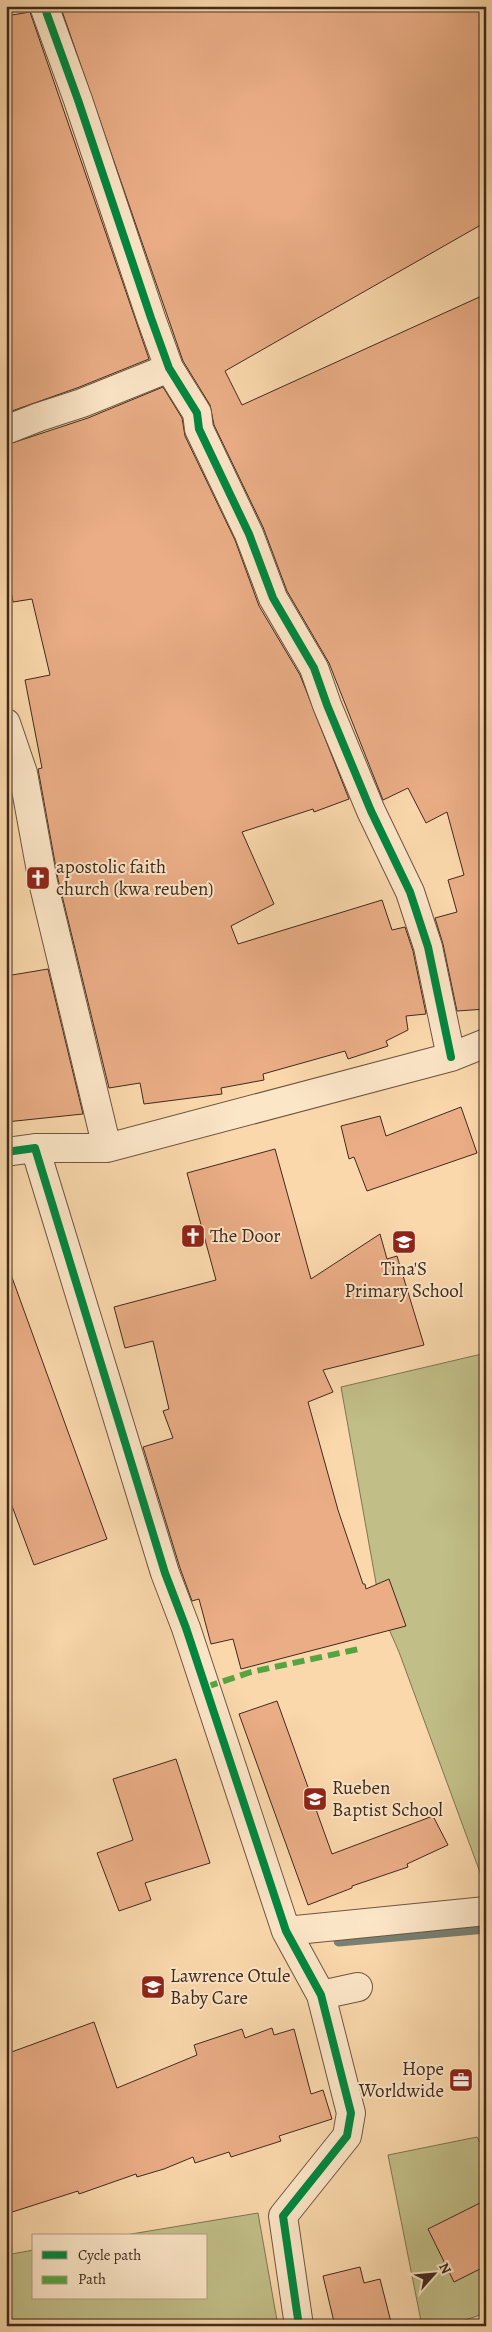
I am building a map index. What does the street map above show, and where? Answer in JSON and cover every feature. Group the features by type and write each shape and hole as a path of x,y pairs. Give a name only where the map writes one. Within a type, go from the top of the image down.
{"street":[{"path":"44,6 169,368 197,413 199,429 250,534 272,598 314,668 327,705 371,811 410,892 428,947 451,1056"},
{"path":"6,430 169,368"},
{"path":"6,723 23,773 44,882 107,1148"},
{"path":"6,1152 35,1148 107,1148 451,1056 486,1043"},
{"path":"35,1148 165,1573 186,1628 286,1931 321,1995 351,2113 347,2136 284,2211 283,2216 299,2326"},
{"path":"286,1931 486,1911"},
{"path":"321,1995 358,1987"}],"shaded area":[{"path":"486,1353 485,1886 399,1652 381,1611 341,1387"},
{"path":"477,2137 486,2153 486,2313 447,2326 422,2326 388,2155"},
{"path":"258,2213 278,2326 6,2326 6,2255 32,2250 32,2300 208,2300 208,2234 131,2234"}],"building":[{"path":"73,6 486,6 486,222 225,371 242,405 486,294 486,1009 457,1011 443,944 435,918 457,912 448,880 464,875 447,812 426,823 408,788 383,800 329,663 287,591 263,527 214,425 210,405 183,361 62,11"},
{"path":"30,12 149,359 77,388 6,413 6,16"},
{"path":"163,387 182,418 185,436 235,540 259,606 300,675 349,799 314,812 313,809 242,832 274,904 231,926 238,944 382,900 392,930 405,927 413,951 426,1014 406,1016 408,1030 386,1041 388,1046 348,1059 345,1051 263,1074 264,1080 221,1088 222,1094 144,1104 140,1083 109,1088 58,879 38,769 42,768 25,680 50,675 32,599 13,602 12,595 6,596 6,445 88,418"},
{"path":"48,969 83,1114 6,1122 6,976"},
{"path":"461,1107 477,1153 367,1191 354,1157 349,1159 341,1126 380,1116 386,1136"},
{"path":"275,1149 311,1279 380,1234 387,1259 397,1256 424,1345 323,1370 333,1392 308,1402 338,1510 363,1584 365,1584 366,1589 389,1579 406,1626 241,1669 233,1639 211,1644 199,1599 192,1601 143,1447 173,1438 163,1411 169,1409 153,1341 125,1348 114,1307 216,1280 187,1173"},
{"path":"10,1272 107,1539 34,1565 6,1490 6,1273"},
{"path":"277,1701 332,1854 433,1816 448,1845 407,1864 408,1867 352,1886 352,1888 308,1905 239,1714"},
{"path":"176,1759 210,1863 145,1883 151,1900 119,1911 97,1853 133,1840 113,1779"},
{"path":"94,2022 117,2088 197,2055 194,2045 242,2029 245,2038 272,2028 274,2035 294,2029 311,2094 323,2090 332,2119 279,2136 281,2141 231,2157 229,2152 195,2163 193,2157 164,2169 137,2177 136,2174 79,2194 78,2191 6,2214 6,2054"},
{"path":"486,2200 486,2266 454,2282 428,2229"},
{"path":"360,2267 364,2283 380,2279 392,2326 335,2326 323,2276"}],"waterway":[{"path":"339,1941 486,1928"}],"marked path":[{"path":"206,1687 251,1672 359,1649"}],"cycle path":[{"path":"44,6 169,368 197,413 199,429 249,534 273,598 314,668 327,705 371,811 410,892 428,947 451,1057"},
{"path":"6,1152 35,1148 165,1573 186,1628 286,1931 321,1995 351,2113 347,2136 283,2216 299,2326"}],"place":[{"name":"apostolic faith church (kwa reuben)","path":"38,878"},
{"name":"The Door","path":"193,1236"},
{"name":"Tina'S Primary School","path":"404,1242"},
{"name":"Rueben Baptist School","path":"315,1799"},
{"name":"Lawrence Otule Baby Care","path":"153,1987"},
{"name":"Hope Worldwide","path":"461,2080"}]}
